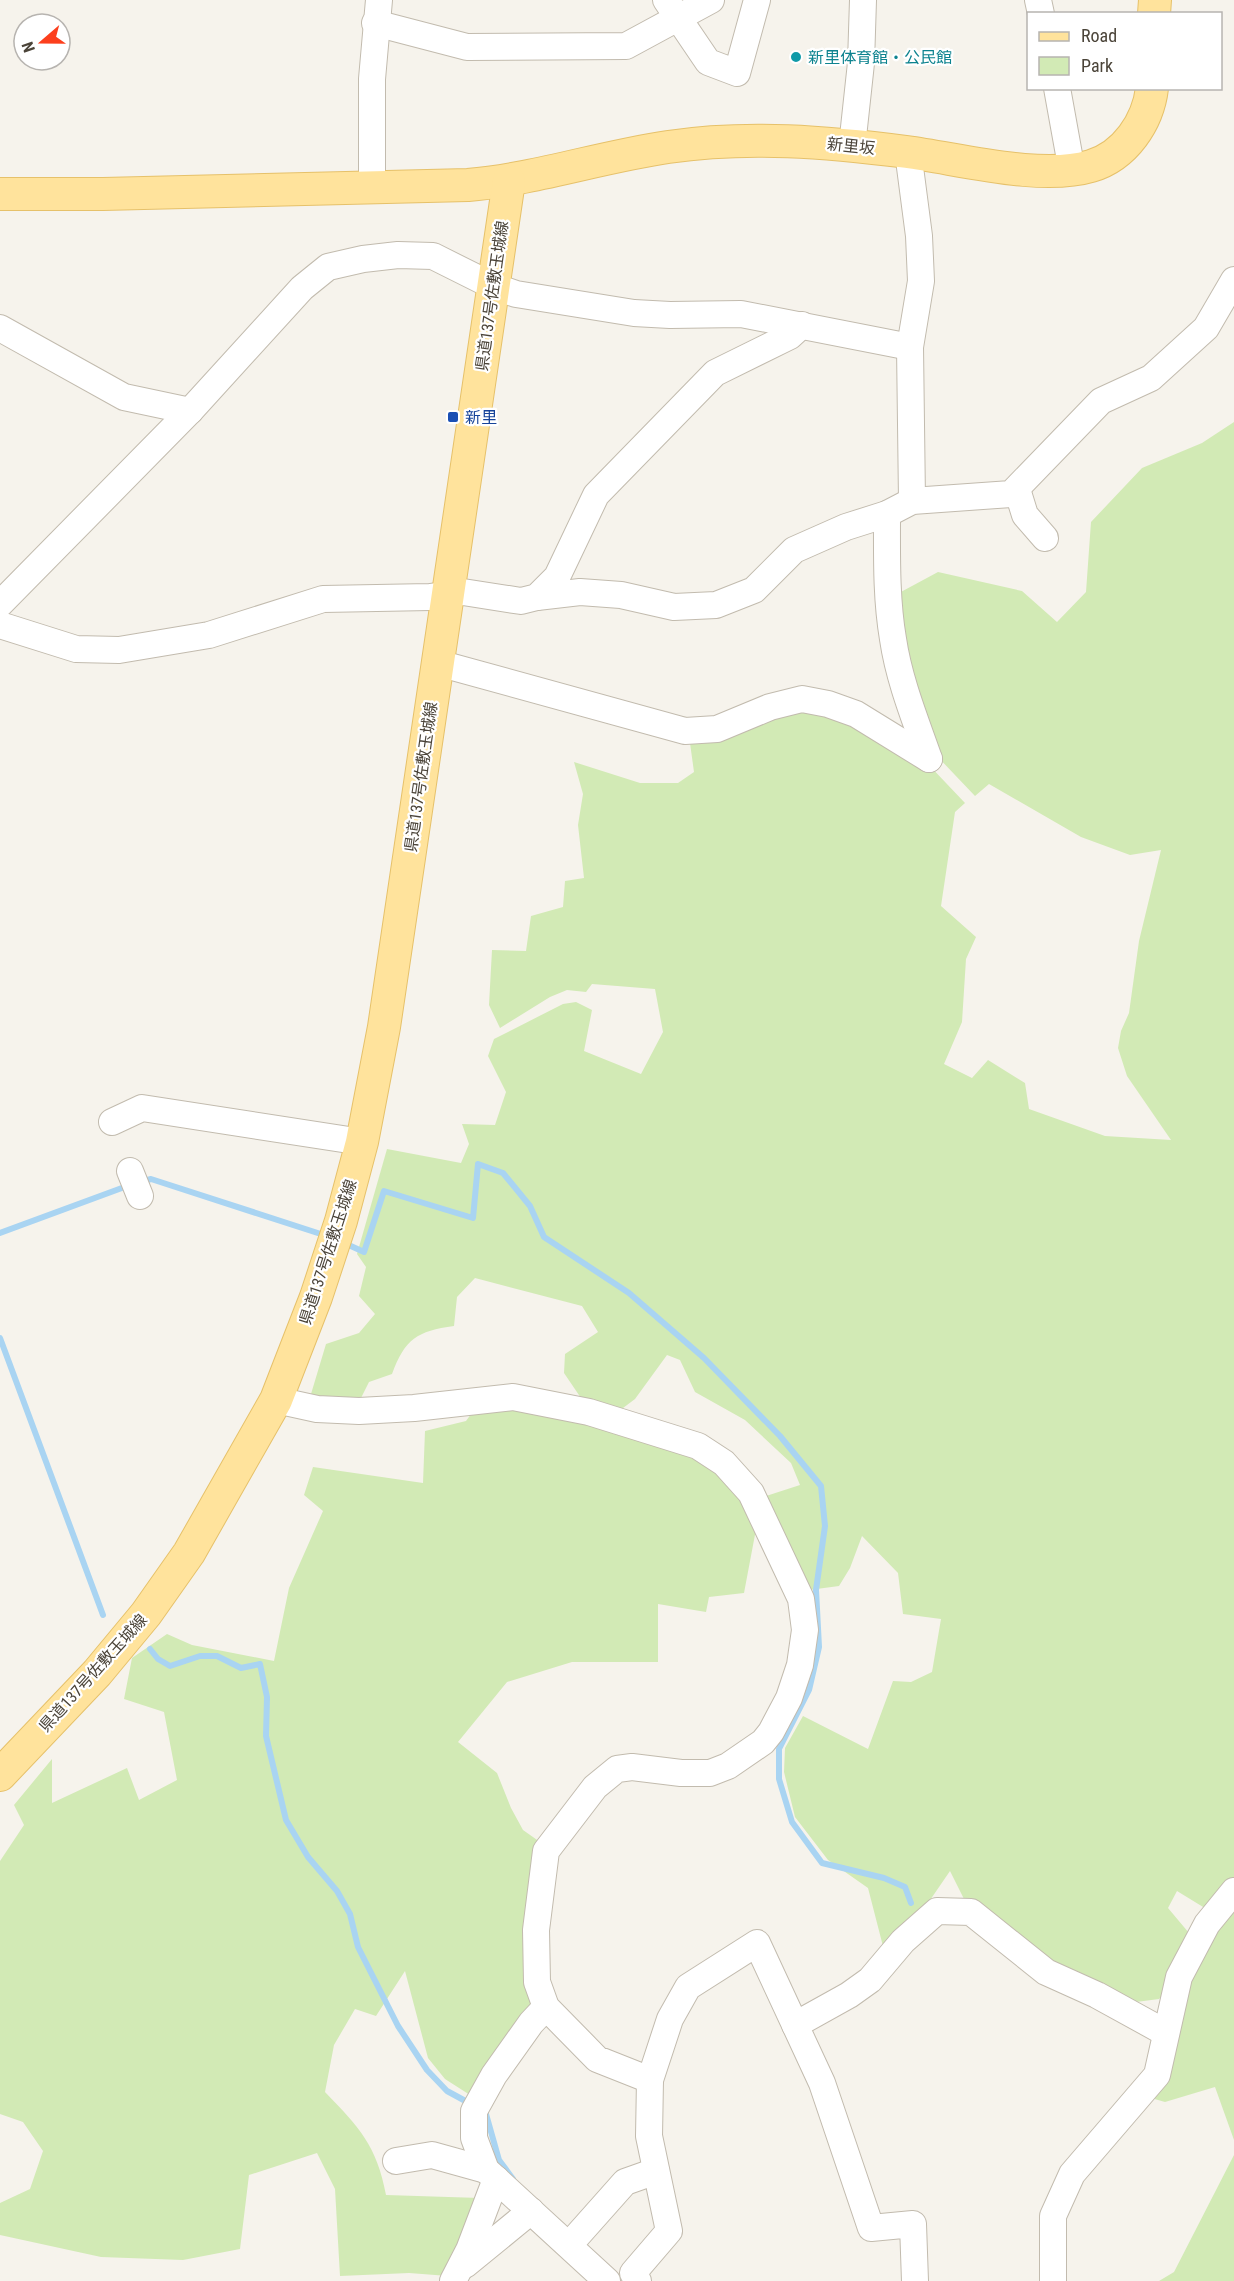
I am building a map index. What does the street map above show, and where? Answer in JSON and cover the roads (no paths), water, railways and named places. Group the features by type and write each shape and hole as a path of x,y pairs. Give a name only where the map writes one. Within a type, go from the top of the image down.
{"main road":[{"name":"新里坂","path":"509,182 635,152 705,143 786,140 908,152 1048,172 1072,171 1094,165 1120,150 1145,116 1152,90"},
{"path":"0,194 372,188 509,182"},
{"name":"県道137号佐敷玉城線","path":"0,1775 97,1673 146,1614 189,1552 276,1400 335,1240 362,1142 384,1027 509,182"}],"street":[{"path":"372,188 377,12 467,46 626,46 673,9 711,0"},
{"path":"673,9 708,62 737,73 757,0"},
{"path":"852,146 861,63 863,0"},
{"path":"1057,90 1072,171"},
{"path":"908,152 919,236 921,281 910,347 912,501"},
{"path":"0,604 190,411 302,288 328,267 363,259 398,255 434,256 493,286 516,294 634,312 670,315 741,314 910,347"},
{"path":"0,626 76,649 119,650 209,635 323,599 430,597 471,592 521,601 580,592 621,595 674,607 716,605 754,590 794,550 846,527 887,514 912,501 1011,495 1101,400 1150,378 1206,328 1234,280"},
{"path":"537,597 557,577 596,495 715,373 790,336 802,325"},
{"path":"0,328 124,397 190,411"},
{"path":"1017,489 1025,515 1045,538"},
{"path":"438,663 685,731 717,729 770,707 802,699 828,704 856,714 929,759 904,689 892,638 887,514"},
{"path":"112,1122 142,1108 362,1142"},
{"path":"130,1171 140,1196"},
{"path":"276,1400 317,1409 359,1411 414,1408 513,1397 589,1412 698,1446 724,1463 751,1493 801,1599 805,1630 800,1665 789,1698 771,1732 763,1742 728,1766 710,1773 681,1773 632,1767 617,1769 595,1787 546,1851 536,1930 537,1982 546,2007 597,2059 650,2080"},
{"path":"1053,2281 1053,2216 1072,2174 1157,2075 1179,1977 1207,1924 1234,1892"},
{"path":"795,2025 849,1995 870,1980 903,1941 937,1911 970,1912 1003,1935 1046,1972 1097,1995 1166,2033"},
{"path":"628,2278 669,2231 649,2136 650,2080 670,2019 688,1987 758,1943 822,2084 871,2228 913,2224 915,2281"},
{"path":"546,2007 531,2023 478,2104 474,2138 491,2174 531,2211 575,2239 607,2281"},
{"path":"396,2161 432,2155 491,2174"},
{"path":"575,2239 625,2182 656,2171"},
{"path":"457,2275 491,2174"},
{"path":"457,2275 531,2211"}],"waterway":[{"path":"342,1242 364,1252 384,1191 473,1218 478,1164 503,1173 530,1206 544,1237 629,1293 704,1358 780,1436 821,1486 825,1526 816,1590 819,1647 809,1690 779,1749 779,1779 792,1822 822,1863 884,1878 905,1887 911,1903"},
{"path":"140,1182 151,1179 327,1236"},
{"path":"0,1233 130,1185"},
{"path":"0,1338 103,1615"},
{"path":"150,1649 158,1659 170,1666 200,1656 217,1656 241,1668 260,1664 267,1697 266,1736 286,1820 308,1857 337,1891 350,1914 358,1947 398,2026 427,2070 447,2091 471,2104"},
{"path":"482,2111 486,2114 499,2160 513,2179"}],"place":[{"name":"新里体育館・公民館","path":"796,57"},
{"name":"新里","path":"453,417"}]}
